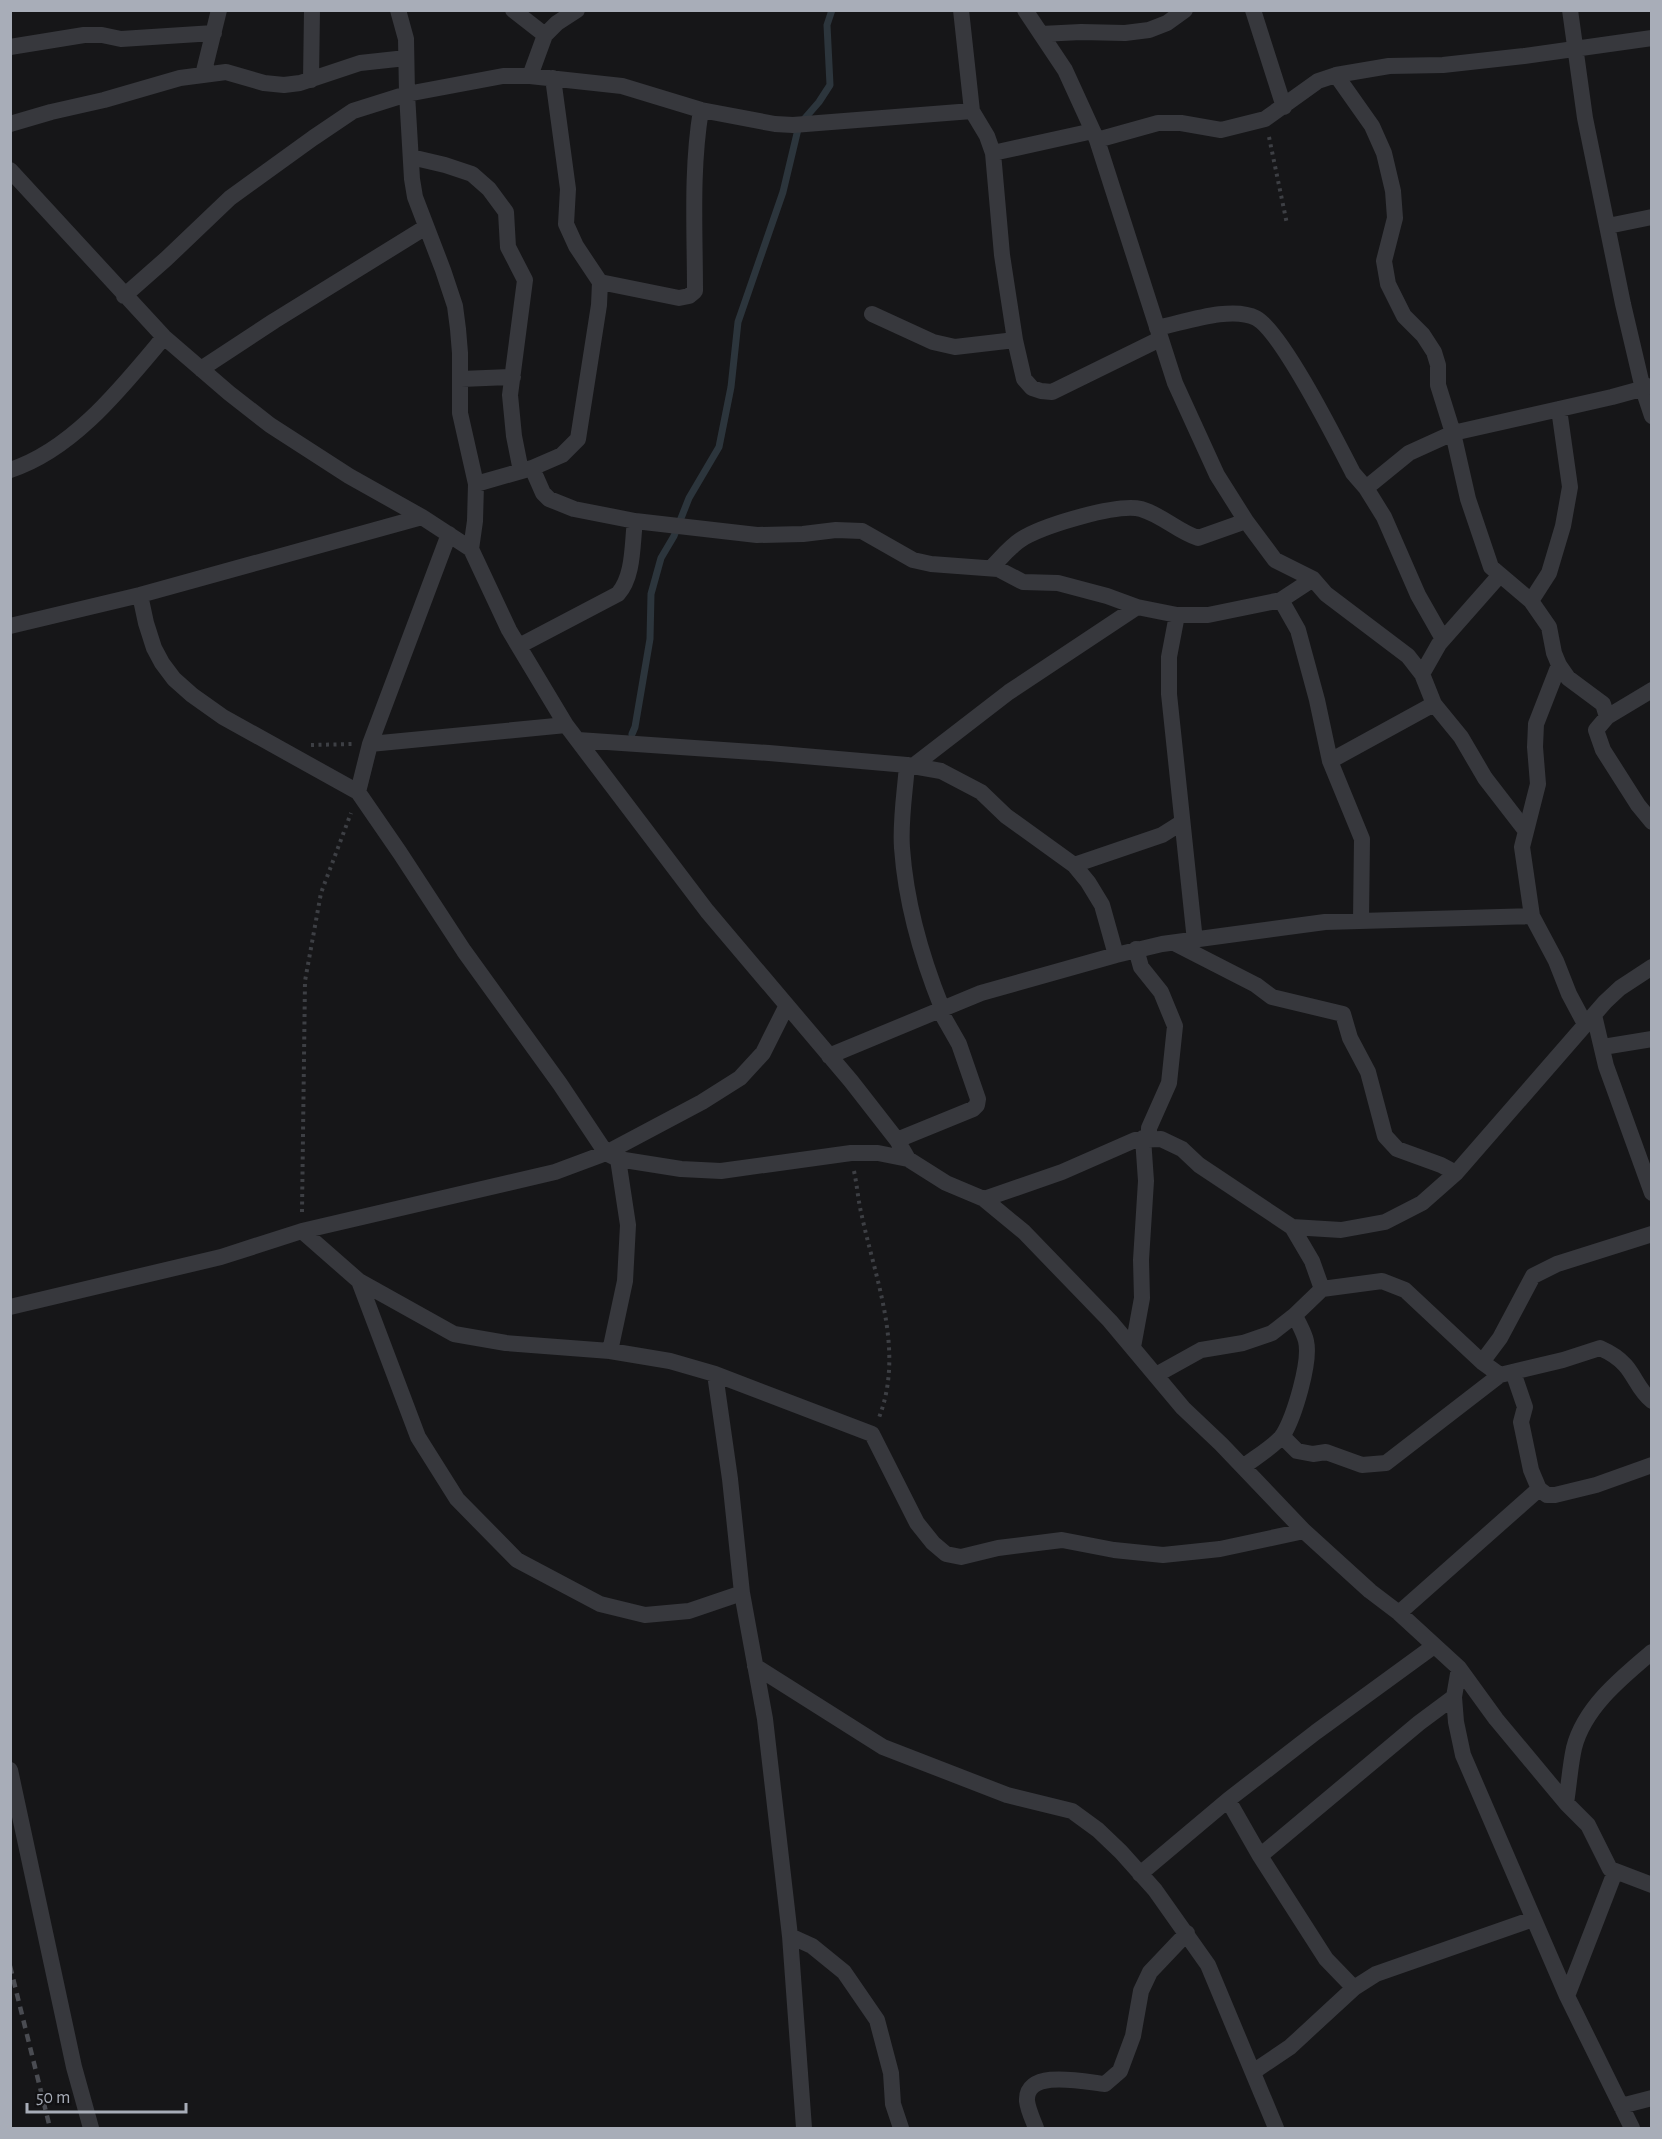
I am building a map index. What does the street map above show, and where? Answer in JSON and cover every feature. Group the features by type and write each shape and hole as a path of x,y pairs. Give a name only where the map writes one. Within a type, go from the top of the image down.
{"street":[{"path":"203,75 219,10"},
{"path":"311,80 312,10"},
{"path":"398,10 406,39 407,94 415,197 455,306 460,352 460,413 476,484 475,521 471,549"},
{"path":"513,10 545,35"},
{"path":"530,76 545,35 557,23 577,10"},
{"path":"961,10 972,111 987,136 993,153 1002,255 1015,340 1024,379 1032,388 1052,392 1159,334 1223,314 1256,318 1280,343 1353,473 1366,488 1384,517 1418,595 1443,639"},
{"path":"1025,10 1065,70 1095,136 1175,383 1213,465 1246,521 1275,560 1313,579 1326,594 1407,656 1422,674 1434,704 1461,737 1485,778 1526,831"},
{"path":"1041,34 1125,33 1149,30 1167,23 1185,10"},
{"path":"1253,10 1284,107"},
{"path":"1570,10 1585,118 1623,304 1647,387 1652,416"},
{"path":"10,47 84,35 102,34 121,39 214,33"},
{"path":"993,153 1158,123 1181,123 1221,129 1265,119 1317,81 1336,75 1389,66 1443,65 1652,38"},
{"path":"10,124 180,78 226,72 264,83 284,85 311,80 360,63 406,58"},
{"path":"1336,75 1372,126 1383,153 1394,191 1395,218 1383,261 1388,284 1404,316 1423,335 1434,352 1438,365 1438,385 1453,433 1468,499 1491,567 1531,601 1549,627 1559,665 1568,678 1603,704 1607,717"},
{"path":"124,296 231,198 313,138 353,111 407,94 503,76 530,76 622,86 701,110 775,124 793,125 972,111"},
{"path":"476,484 526,470 562,455 578,439 599,305 600,282 576,246 566,224 568,189 553,78"},
{"path":"600,282 679,298 688,296 694,291 694,196 697,134 701,110"},
{"path":"411,157 472,174 489,189 506,212 508,247 525,280 510,412 526,470 549,499 574,509 635,521 758,535 803,534 836,530 862,531 912,560 931,564 991,568 1023,582 1058,583 1107,596 1137,608 1178,615 1208,615 1281,600 1313,579"},
{"path":"10,170 59,221 124,296 164,337 201,369 270,424 349,476 422,517 471,549 509,630 566,725 707,911 851,1081 897,1140 908,1158"},
{"path":"1608,226 1652,218"},
{"path":"201,369 426,227"},
{"path":"872,314 933,342 955,347 1015,340"},
{"path":"10,470 46,452 72,434 116,394 164,337"},
{"path":"461,379 513,377"},
{"path":"1366,488 1396,461 1453,433 1647,387"},
{"path":"1531,601 1549,573 1563,526 1570,487 1559,409"},
{"path":"991,568 1022,538 1053,526 1111,509 1139,508 1165,519 1176,528 1198,538 1246,521"},
{"path":"10,626 140,595 422,517"},
{"path":"519,646 618,594 629,572 635,521"},
{"path":"358,792 370,744 449,534"},
{"path":"1422,674 1443,639 1499,576"},
{"path":"140,595 154,648 174,679 223,717 358,792 464,951 612,1156 628,1225 624,1281 610,1351"},
{"path":"1281,600 1298,630 1317,700 1330,761 1362,839 1361,920"},
{"path":"897,1140 973,1109 978,1099 960,1044 940,1009 911,916 902,846 910,766 1010,692 1137,608"},
{"path":"1178,615 1169,657 1168,694 1195,941"},
{"path":"1559,665 1536,724 1538,784 1522,848 1532,916 1556,961 1569,994 1589,1019 1603,1047 1606,1066 1652,1193"},
{"path":"1652,690 1607,717 1596,730 1604,750 1638,805 1652,822"},
{"path":"1330,761 1434,704"},
{"path":"370,744 566,725"},
{"path":"578,740 910,766 941,771 981,792 1006,816 1074,865 1102,905 1116,955"},
{"path":"1074,865 1162,835 1181,823"},
{"path":"829,1056 981,993 1136,949 1325,922 1532,916"},
{"path":"1174,943 1256,985 1272,997 1343,1014 1350,1038 1368,1072 1384,1136 1397,1149 1456,1173"},
{"path":"1133,1347 1142,1298 1141,1260 1146,1138 1169,1083 1175,1026 1161,992 1141,967 1136,949"},
{"path":"1293,1227 1341,1230 1385,1222 1422,1203 1456,1173 1589,1019 1620,988 1652,967"},
{"path":"10,1307 221,1257 302,1231 555,1172 612,1156 740,1078 763,1053 786,1007"},
{"path":"1603,1047 1652,1039"},
{"path":"984,1199 1062,1172 1135,1140 1161,1139 1182,1149 1199,1165 1293,1227 1312,1261 1322,1288"},
{"path":"612,1156 681,1169 721,1171 851,1153 878,1153 908,1158 946,1183 984,1199 1024,1232 1133,1347 1183,1408 1304,1531 1459,1668 1496,1719 1566,1803 1588,1825 1610,1869 1652,1885"},
{"path":"302,1231 359,1281 454,1334 506,1343 610,1351 670,1360 715,1374 872,1434 917,1523 933,1543 946,1554 961,1557 998,1548 1062,1540 1114,1550 1163,1555 1220,1549 1304,1531"},
{"path":"1482,1362 1500,1338 1533,1276 1557,1264 1652,1234"},
{"path":"359,1281 418,1437 457,1499 517,1560 600,1604 645,1615 689,1611 742,1593"},
{"path":"1156,1375 1201,1350 1244,1344 1272,1333 1295,1315 1322,1288 1382,1281 1405,1290 1482,1362 1506,1373 1525,1407 1522,1426 1532,1470 1539,1489 1547,1494 1555,1495 1596,1485 1652,1465"},
{"path":"1243,1467 1282,1436 1304,1377 1307,1359 1306,1341 1295,1315"},
{"path":"1282,1436 1297,1450 1313,1454 1326,1452 1362,1465 1386,1463 1506,1373 1563,1360 1600,1348 1611,1353 1625,1365 1646,1397 1652,1401"},
{"path":"715,1374 730,1479 742,1593 765,1719 790,1936 804,2128"},
{"path":"1399,1613 1539,1489"},
{"path":"1140,1874 1228,1800 1434,1646"},
{"path":"1566,1803 1574,1747 1588,1715 1625,1675 1652,1652"},
{"path":"755,1666 883,1747 1007,1795 1072,1811 1098,1830 1155,1890 1208,1965 1276,2128"},
{"path":"1459,1668 1454,1697 1456,1722 1463,1755 1623,2120 1652,2098"},
{"path":"1260,1856 1419,1723 1454,1697"},
{"path":"10,1770 72,2055 91,2128"},
{"path":"1228,1800 1260,1856 1326,1959 1354,1988"},
{"path":"1567,1996 1616,1872"},
{"path":"1253,2072 1290,2047 1354,1988 1376,1974 1533,1919"},
{"path":"1036,2128 1027,2102 1029,2091 1038,2082 1054,2079 1105,2084 1120,2071 1133,2036 1141,1991 1150,1972 1187,1933"},
{"path":"790,1936 812,1946 844,1972 877,2020 891,2073 893,2104 901,2128"}],"path":[{"path":"1265,119 1287,224"},
{"path":"310,745 370,744"},
{"path":"302,1231 305,981 321,893 358,792"},
{"path":"851,1153 861,1212 885,1312 889,1353 889,1386 872,1434"}],"waterway":[{"path":"632,734 650,639 651,594 661,558 674,536 689,498 719,447 731,387 738,322 783,192 799,125 830,85 827,25 832,10"}],"railway":[{"path":"10,1966 50,2128"}]}
